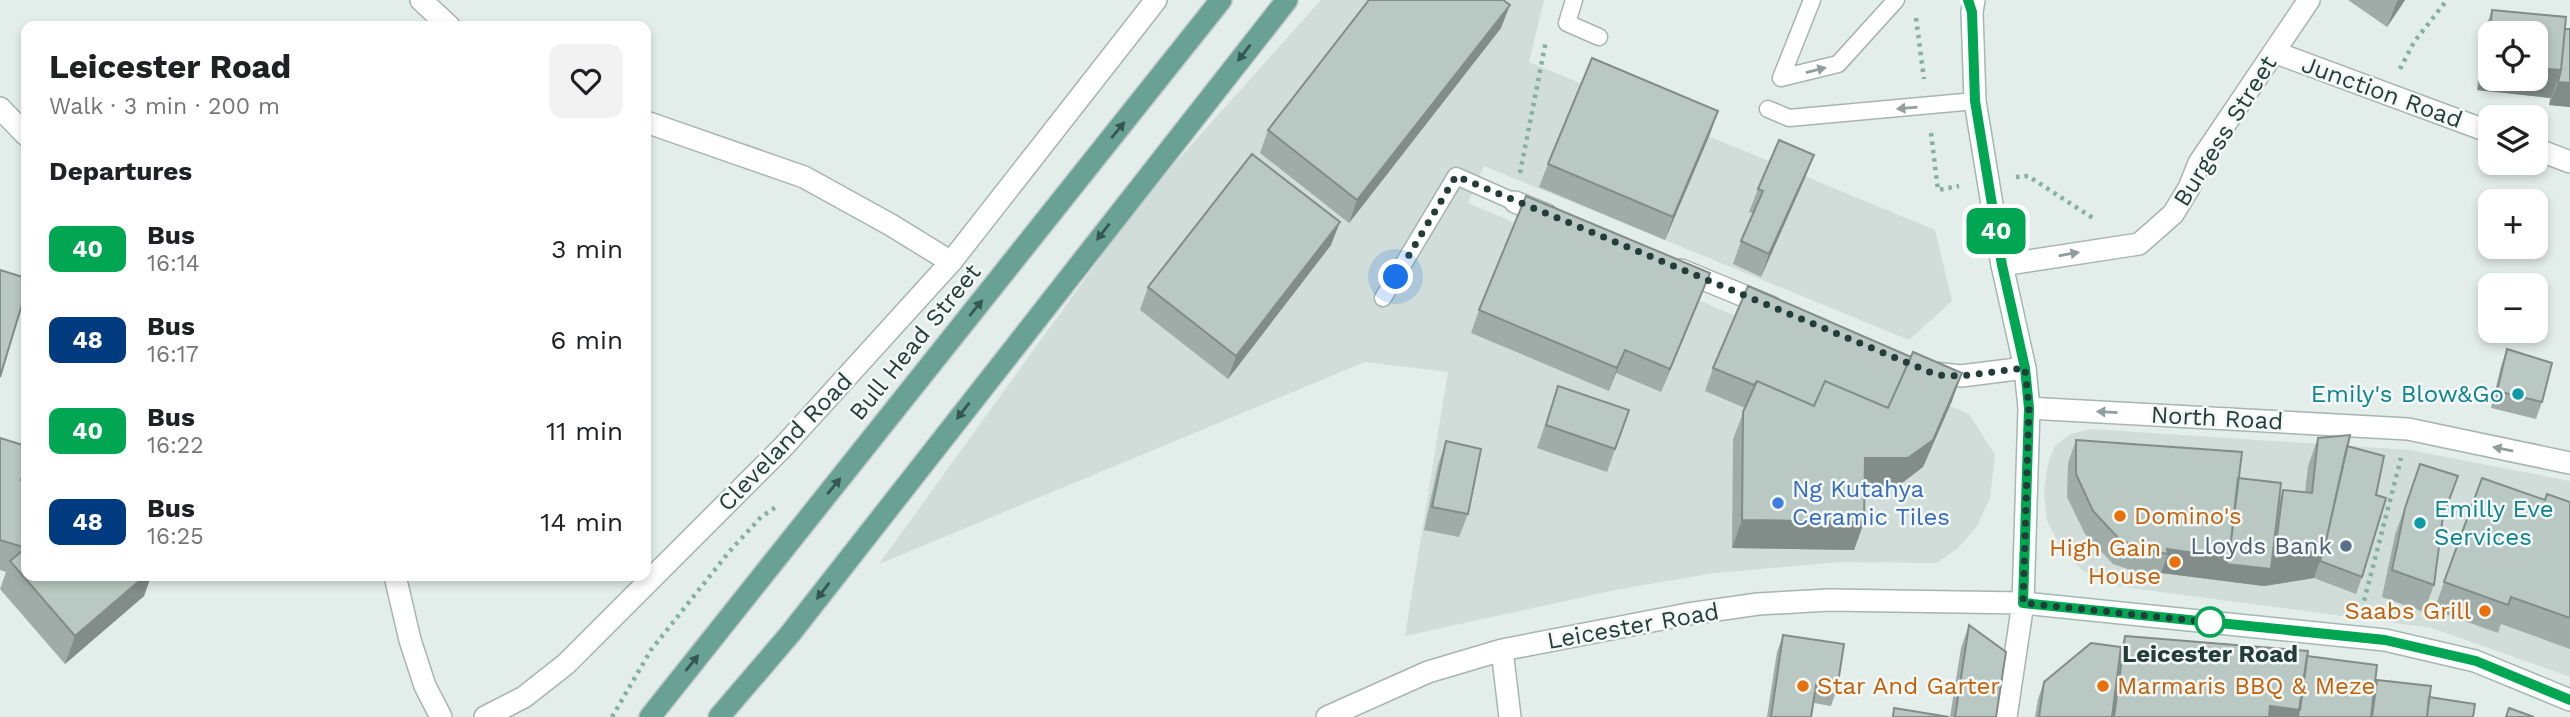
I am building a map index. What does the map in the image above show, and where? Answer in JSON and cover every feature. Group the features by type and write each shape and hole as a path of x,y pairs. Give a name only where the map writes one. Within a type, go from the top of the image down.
{"main road":[{"name":"Bull Head Street","path":"650,717 1221,0"},
{"path":"719,717 790,634 1287,0"}],"street":[{"path":"421,0 444,21"},
{"name":"Cleveland Road","path":"651,579 783,447 951,262 1156,0"},
{"name":"Burgess Street","path":"2002,265 2139,244 2173,214 2189,188 2199,163 2309,0"},
{"path":"1971,4 1975,101 2002,265 2025,368 2029,408 2023,603 2007,717"},
{"name":"Junction Road","path":"2274,52 2478,128"},
{"path":"0,108 21,130"},
{"path":"651,124 804,177 951,262"},
{"path":"2548,154 2570,162"},
{"path":"1515,202 1566,223"},
{"path":"1668,265 1784,312"},
{"path":"1912,365 1937,375 1961,376 2025,368"},
{"name":"North Road","path":"2029,408 2408,429 2570,463"},
{"path":"396,581 410,640 425,686 442,717"},
{"name":"Cleveland Road","path":"485,717 524,697 566,664 649,581"},
{"name":"Leicester Road","path":"1327,717 1428,672 1502,650 1688,614 1758,604 1829,600 2023,603 2385,640 2476,661 2570,700"},
{"path":"1502,650 1510,717"}],"lane":[{"path":"1574,0 1567,23 1599,37"},
{"path":"1812,0 1781,78 1838,64 1896,0"},
{"path":"1768,109 1789,118 1975,101"},
{"path":"1384,298 1456,176 1515,202"}],"path":[{"path":"2387,94 2414,42 2447,0"},
{"path":"1515,202 1546,36"},
{"path":"2355,637 2408,429"},
{"path":"612,717 651,650 677,617 761,517 780,505"}],"shaded area":[{"path":"1321,0 1544,0 1529,62 1935,230 1952,301 1909,340 1484,166 1468,203 1969,414 1995,455 1990,498 1976,528 1958,548 1937,563 1841,562 1715,573 1620,589 1405,636 1448,372 1365,362 879,564 1142,200"},
{"path":"2092,429 2410,450 2570,481 2570,677 2432,628 2116,586 2083,571 2062,549 2047,521 2044,491 2048,464 2055,446 2070,434"}],"building":[{"path":"1369,0 1503,0 1510,5 1357,200 1268,130"},
{"path":"2492,10 2566,17 2561,70 2548,69 2548,21 2491,21"},
{"path":"2565,29 2570,29 2570,83 2558,82"},
{"path":"1592,58 1718,111 1673,217 1548,164"},
{"path":"1779,140 1814,155 1769,254 1741,241 1763,191 1758,189"},
{"path":"1252,154 1340,222 1236,356 1148,287"},
{"path":"1526,196 1710,273 1670,369 1625,350 1617,368 1479,310"},
{"path":"0,270 21,276 21,308 0,377"},
{"path":"1748,286 1911,357 1888,408 1825,381 1814,406 1757,381 1754,385 1713,368"},
{"path":"2507,349 2552,363 2542,402 2497,391"},
{"path":"1913,352 1962,373 1933,440 1908,458 1865,458 1864,522 1742,520 1743,412 1757,381 1814,406 1825,381 1888,408"},
{"path":"1558,386 1629,410 1615,449 1546,425"},
{"path":"2350,435 2324,550 2274,559 2283,490 2312,493 2318,438"},
{"path":"0,438 21,444 21,546 0,540"},
{"path":"2076,440 2242,452 2229,558 2167,549 2168,554 2121,541 2093,511 2076,474"},
{"path":"1446,441 1481,449 1468,514 1432,507"},
{"name":"Lloyds Bank","path":"2347,446 2384,456 2376,495 2386,498 2362,577 2320,561"},
{"path":"2420,464 2458,476 2443,516 2434,585 2392,570 2405,508"},
{"path":"2238,478 2281,483 2271,569 2226,564 2229,558"},
{"path":"2482,478 2545,500 2547,494 2570,502 2570,618 2511,597 2508,605 2444,582"},
{"path":"21,552 21,574 10,561"},
{"path":"27,581 139,581 75,636"},
{"path":"1969,625 2006,652 1996,717 1955,717"},
{"name":"Star And Garter","path":"1783,635 1844,644 1837,689 1816,685 1811,717 1771,717"},
{"path":"2125,636 2308,651 2300,710 2270,706 2269,717 2114,717"},
{"path":"2091,643 2121,647 2112,717 2039,717 2044,682"},
{"path":"2307,656 2377,665 2371,717 2298,717"},
{"path":"2377,680 2431,686 2427,717 2372,717"},
{"path":"2429,697 2475,704 2473,717 2427,717"},
{"path":"1894,708 1949,717 1893,717"},
{"path":"2509,708 2534,717 2506,717"}],"bus line":[{"name":"40","path":"1968,0 1972,12 1975,101 2002,265 2025,368 2029,408 2023,603 2385,640 2476,661 2570,700"}],"place":[{"name":"Emily's Blow&Go","path":"2518,394"},
{"name":"Ng Kutahya Ceramic Tiles","path":"1778,503"},
{"name":"Domino's","path":"2120,516"},
{"name":"Emilly Eve Services","path":"2420,523"},
{"name":"Lloyds Bank","path":"2346,546"},
{"name":"High Gain House","path":"2175,562"},
{"name":"Saabs Grill","path":"2485,611"},
{"name":"Leicester Road","path":"2210,622"},
{"name":"Star And Garter","path":"1803,686"},
{"name":"Marmaris BBQ & Meze","path":"2103,686"}],"route":[{"path":"1396,277 1456,176 1937,375 1961,376 2025,368 2029,408 2023,603 2217,623 2210,622"}]}
